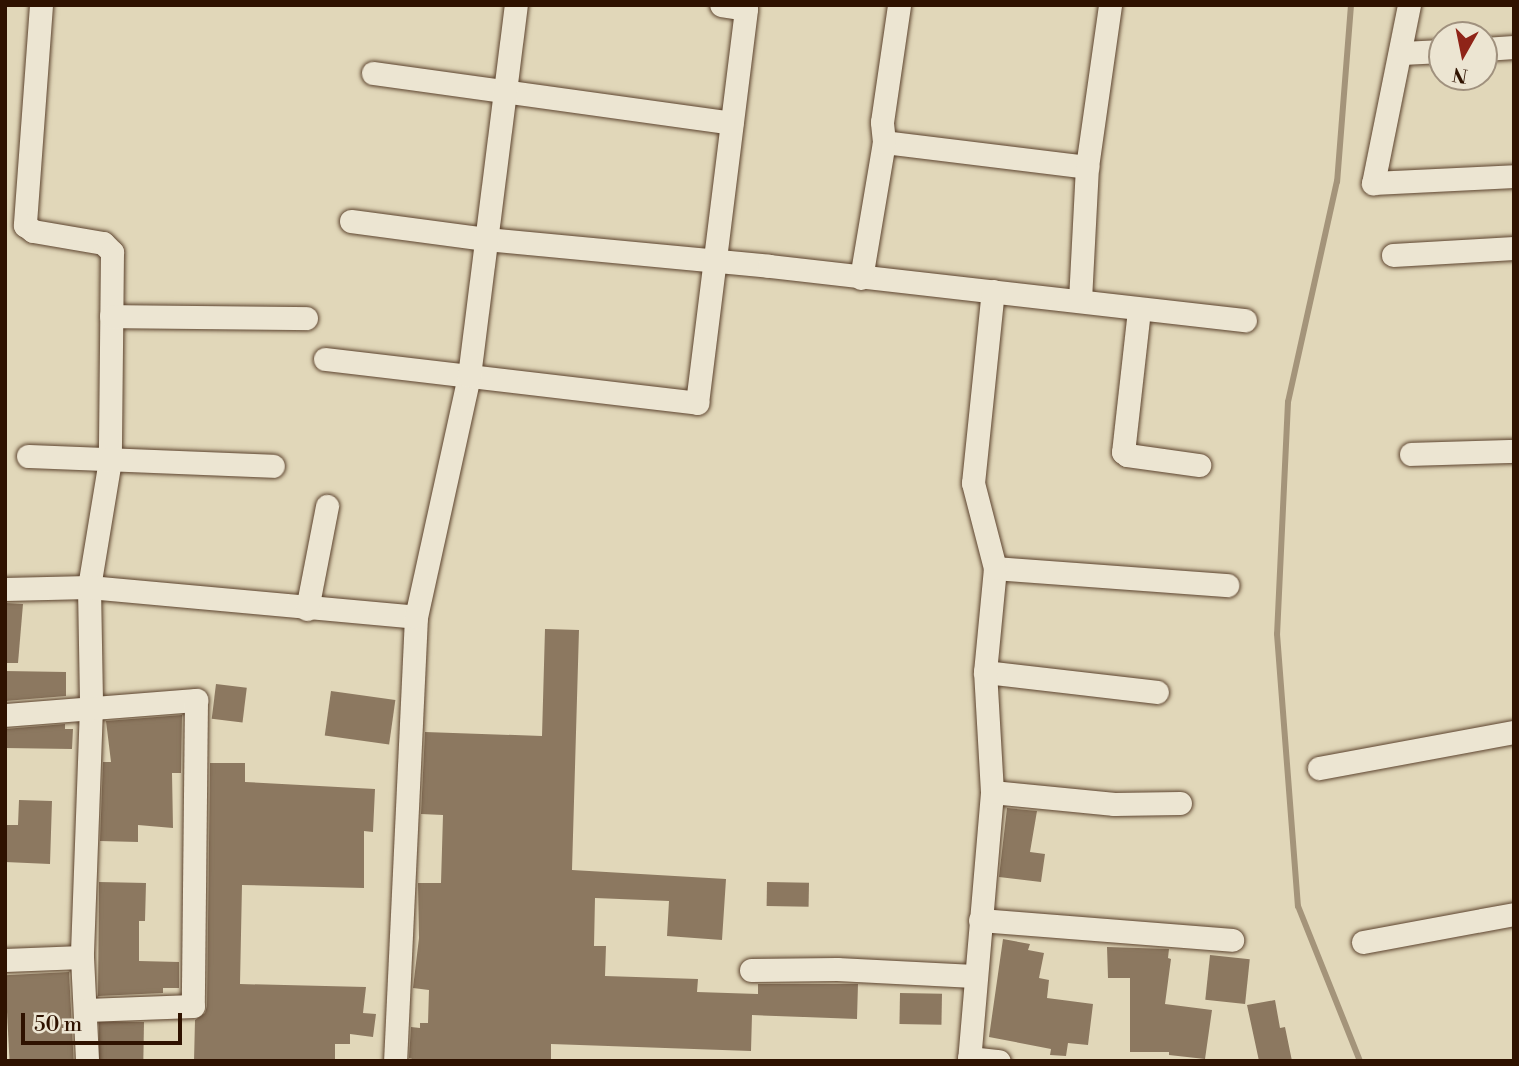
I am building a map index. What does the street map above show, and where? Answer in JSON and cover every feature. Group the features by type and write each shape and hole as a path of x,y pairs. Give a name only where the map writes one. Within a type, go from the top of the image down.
{"street":[{"path":"41,5 26,225 33,231 103,243 112,252 110,460 89,587 91,707 82,957 87,1061"},
{"path":"395,1061 416,617 469,376 516,5"},
{"path":"325,359 697,403 747,7 721,5"},
{"path":"861,278 884,142 882,122 899,5"},
{"path":"1080,300 1087,167 1110,5"},
{"path":"1409,5 1402,53 1373,183 1514,176"},
{"path":"1402,53 1428,52"},
{"path":"373,73 732,123"},
{"path":"884,142 1087,167"},
{"path":"351,221 486,239 714,260 1245,320"},
{"path":"1393,255 1514,248"},
{"path":"993,291 973,483 995,568 985,672 992,792 974,976 969,1060 999,1061"},
{"path":"1139,310 1123,452 1127,456 1199,465"},
{"path":"111,316 306,318"},
{"path":"1411,454 1514,452"},
{"path":"28,456 273,466"},
{"path":"307,609 327,506"},
{"path":"995,568 1227,585"},
{"path":"5,589 89,587 416,617"},
{"path":"985,672 1157,692"},
{"path":"5,715 195,700 193,1006 86,1010"},
{"path":"1319,768 1514,732"},
{"path":"992,792 1114,804 1180,803"},
{"path":"1363,942 1514,914"},
{"path":"980,920 1233,940"},
{"path":"5,960 82,957"},
{"path":"751,970 837,969 974,976"}],"building":[{"path":"5,603 23,604 18,663 5,663"},
{"path":"545,629 579,630 572,870 726,879 722,940 667,936 669,901 595,898 594,946 606,946 605,976 698,979 697,992 758,994 758,984 858,984 857,1019 752,1015 751,1051 551,1044 551,1061 419,1061 409,1058 411,1027 420,1028 420,1023 428,1023 429,990 413,988 419,938 418,883 441,883 443,815 421,814 425,732 542,736"},
{"path":"5,671 66,672 66,696 5,701"},
{"path":"216,684 247,688 243,723 212,719"},
{"path":"331,691 395,700 389,745 325,736"},
{"path":"182,715 181,773 172,773 173,828 138,825 138,842 100,841 103,762 111,762 106,721"},
{"path":"65,724 65,729 73,729 72,749 5,748 5,729"},
{"path":"210,763 245,763 245,782 375,789 373,832 364,831 364,888 242,885 240,984 366,987 363,1013 376,1014 373,1037 350,1034 350,1044 335,1044 335,1061 194,1061 195,1020 205,1013 207,1006"},
{"path":"19,800 52,801 50,864 5,862 5,825 18,825"},
{"path":"1007,808 1037,811 1030,852 1045,854 1041,882 999,877"},
{"path":"99,882 146,883 145,921 139,921 139,961 179,962 179,988 163,988 163,993 98,996"},
{"path":"767,882 809,883 809,907 767,906"},
{"path":"1003,939 1030,944 1028,950 1044,953 1039,978 1049,980 1047,998 1093,1004 1088,1045 1068,1043 1066,1056 1050,1055 1051,1049 989,1037"},
{"path":"1107,947 1169,949 1168,958 1171,959 1165,1004 1212,1010 1205,1059 1169,1055 1169,1052 1130,1052 1130,978 1108,978"},
{"path":"1210,955 1250,959 1245,1004 1205,1000"},
{"path":"69,972 74,1061 10,1061 5,975"},
{"path":"900,993 942,994 941,1025 899,1024"},
{"path":"1275,1000 1280,1028 1285,1027 1292,1061 1259,1061 1247,1005"},
{"path":"99,1021 144,1022 143,1061 98,1060"}],"waterway":[{"path":"1351,5 1337,181 1288,402 1277,634 1298,906 1360,1061"}]}
